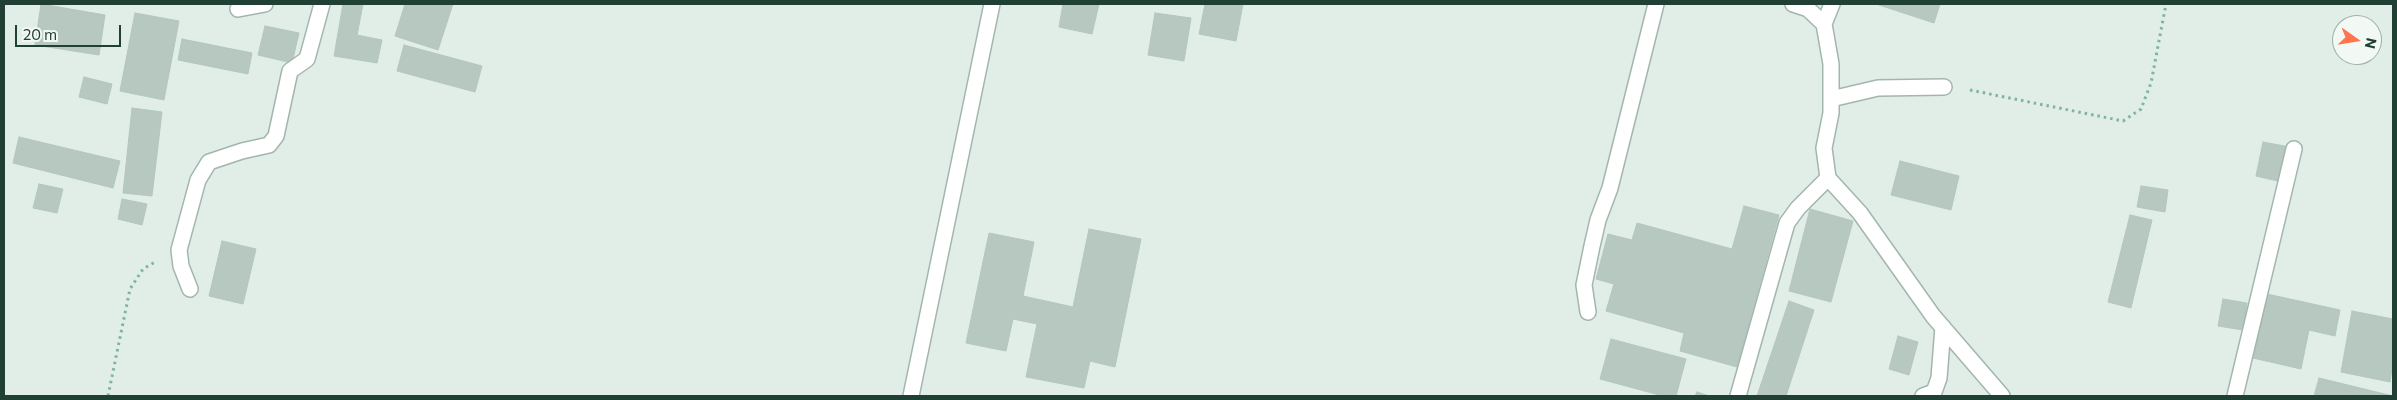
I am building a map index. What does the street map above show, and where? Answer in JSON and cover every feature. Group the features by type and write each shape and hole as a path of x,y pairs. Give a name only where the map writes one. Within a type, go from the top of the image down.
{"street":[{"path":"238,9 265,4"},
{"path":"190,288 181,266 179,248 198,180 209,162 242,151 269,145 276,136 290,71 307,59 322,4"},
{"path":"911,396 992,4"},
{"path":"1588,312 1584,285 1592,246 1598,220 1610,188 1656,4"},
{"path":"1793,4 1808,9 1824,24"},
{"path":"1832,4 1824,24 1831,64 1831,99 1824,148 1828,178 1860,213 1943,327 2002,396"},
{"path":"1831,99 1878,88 1944,87"},
{"path":"2235,396 2294,149"},
{"path":"1738,396 1787,223 1798,208 1828,178"},
{"path":"1923,396 1934,392 1940,378 1943,327"}],"path":[{"path":"1944,87 1986,92 2123,121 2141,109 2151,83 2166,4"},
{"path":"108,396 130,289 143,269 179,248"}],"building":[{"path":"41,4 105,15 99,55 35,45"},
{"path":"343,4 363,4 357,35 382,40 377,63 334,56"},
{"path":"405,4 453,4 438,50 395,36"},
{"path":"1063,4 1099,4 1092,34 1059,27"},
{"path":"1205,4 1243,4 1236,41 1199,34"},
{"path":"1876,4 1940,4 1934,23"},
{"path":"135,13 179,21 164,100 120,91"},
{"path":"1155,13 1191,18 1184,61 1148,55"},
{"path":"265,26 299,33 292,63 258,55"},
{"path":"182,39 252,53 248,74 178,60"},
{"path":"404,45 482,66 475,92 397,71"},
{"path":"84,77 112,84 107,104 79,97"},
{"path":"132,108 162,112 152,196 123,193"},
{"path":"19,137 120,161 113,188 13,163"},
{"path":"2263,142 2290,147 2282,182 2256,176"},
{"path":"1900,161 1959,176 1951,210 1891,195"},
{"path":"39,184 63,189 57,213 33,208"},
{"path":"2141,186 2168,190 2165,212 2137,207"},
{"path":"122,199 147,204 142,225 118,219"},
{"path":"1744,206 1779,215 1737,367 1680,351 1684,333 1606,311 1614,284 1596,279 1608,234 1632,240 1637,223 1732,249"},
{"path":"1810,209 1853,221 1831,302 1789,291"},
{"path":"2130,215 2152,220 2131,308 2108,302"},
{"path":"1089,229 1141,239 1115,367 1090,361 1084,388 1026,377 1037,324 1013,319 1006,351 966,343 989,233 1034,242 1023,296 1073,307"},
{"path":"222,241 256,249 243,304 209,296"},
{"path":"2267,294 2340,310 2335,336 2309,330 2301,369 2253,358"},
{"path":"2223,299 2247,303 2243,330 2218,326"},
{"path":"1789,301 1814,310 1786,396 1757,396"},
{"path":"2352,311 2393,319 2393,362 2390,382 2341,372"},
{"path":"1898,336 1918,342 1909,375 1889,369"},
{"path":"1611,339 1686,359 1676,396 1663,396 1600,379"},
{"path":"2319,378 2393,396 2314,396"},
{"path":"1697,392 1709,396 1695,396"}]}
